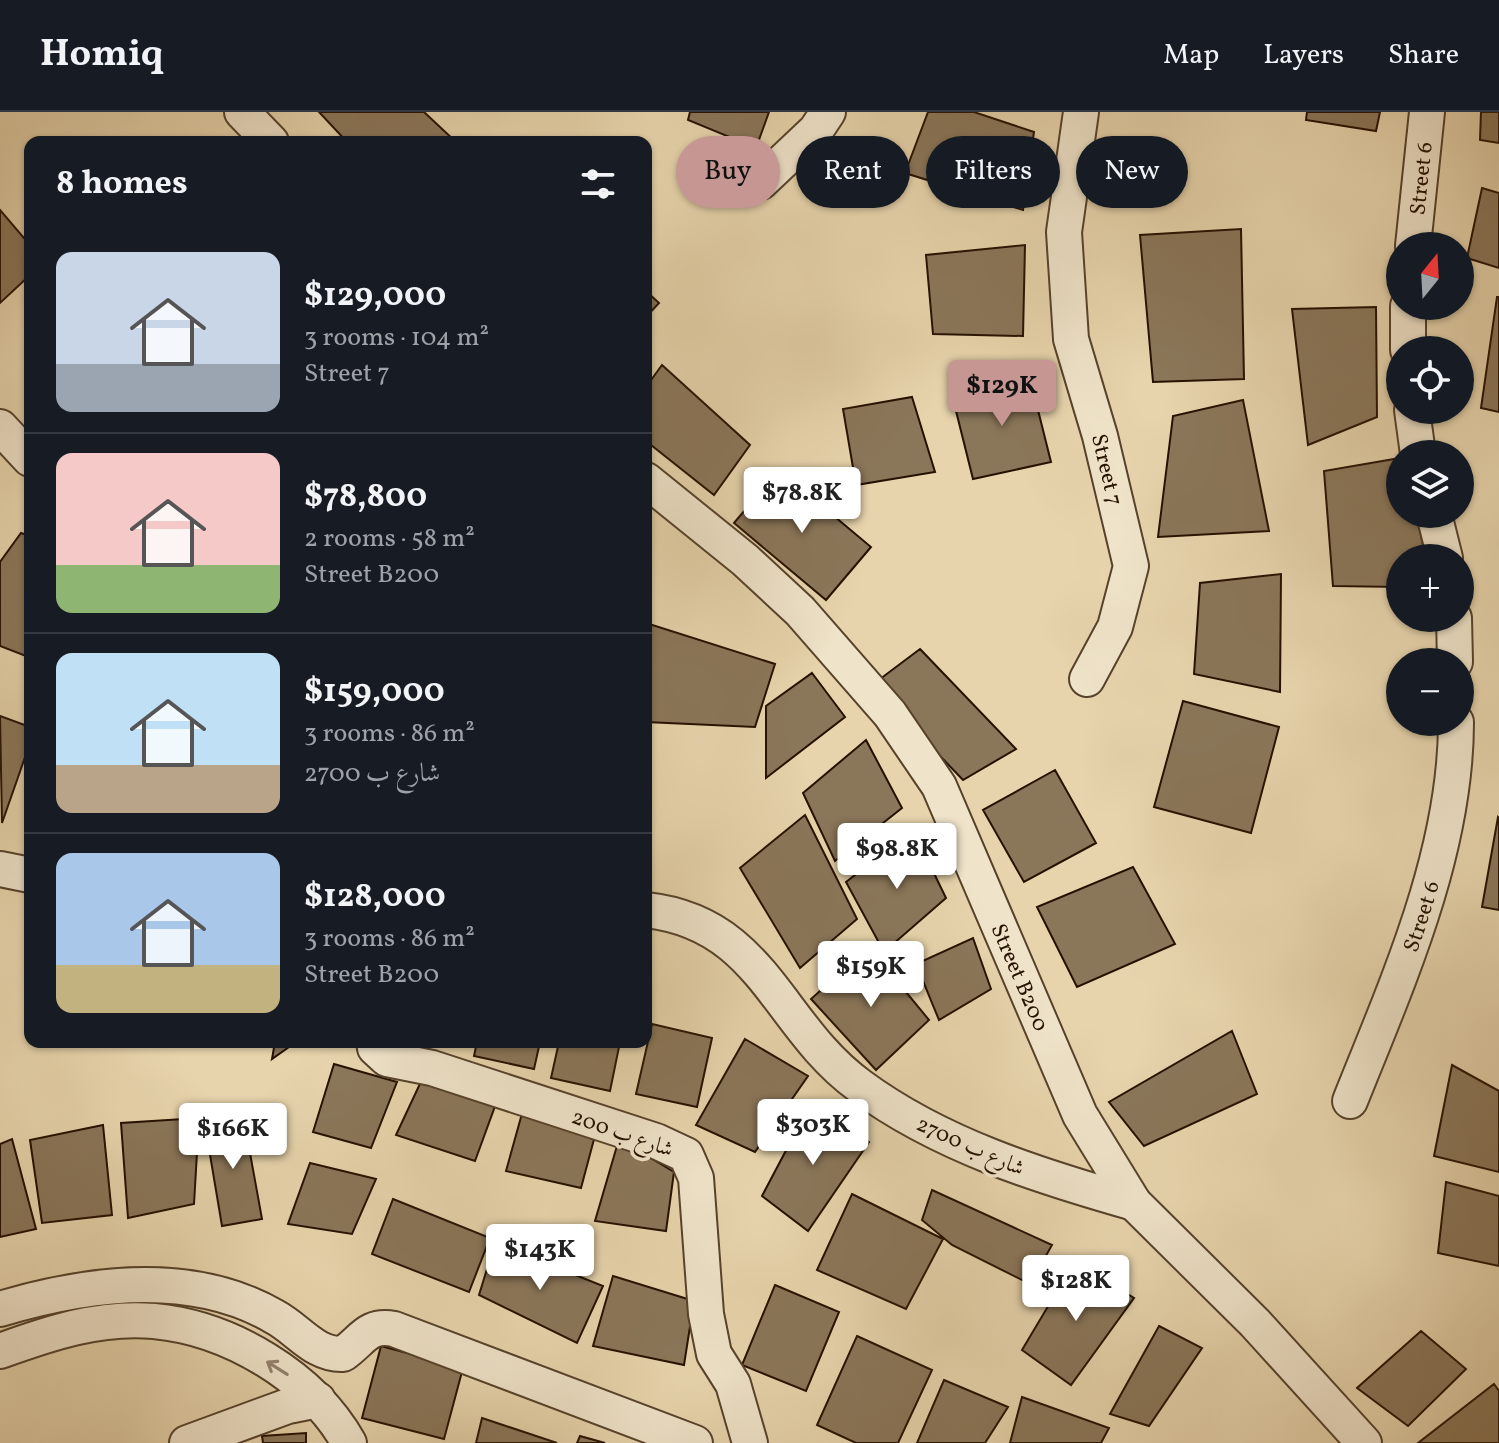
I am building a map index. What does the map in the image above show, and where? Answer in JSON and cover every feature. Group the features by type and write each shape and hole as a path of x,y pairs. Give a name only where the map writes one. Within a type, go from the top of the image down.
{"street":[{"path":"242,112 265,136"},
{"path":"780,164 816,130 828,112"},
{"name":"Street 7","path":"1081,112 1064,232 1071,339 1100,436 1131,566 1115,627 1087,679"},
{"name":"Street 6","path":"1414,232 1427,112"},
{"path":"0,427 24,453"},
{"name":"Street B200","path":"652,485 745,560 800,611 890,714 939,786 1080,1115 1134,1203 1255,1323 1364,1443"},
{"name":"Street 6","path":"1350,1101 1387,1008 1438,852 1452,788 1455,736"},
{"path":"0,869 24,874"},
{"name":"شارع ب 2700","path":"652,912 705,925 742,951 829,1062 895,1110 1046,1178 1134,1203"},
{"name":"شارع ب 200","path":"375,1048 387,1059 432,1068 656,1141 686,1155 696,1178 706,1314 714,1354 733,1384 750,1443"},
{"path":"0,1309 51,1294 181,1286 230,1296 276,1317 328,1355 343,1354 364,1333 378,1326 394,1329 695,1443"},
{"path":"0,1351 58,1330 110,1322 154,1321 198,1331 250,1352 284,1371 336,1419 349,1443"},
{"path":"187,1443 288,1406 318,1400"}],"building":[{"path":"319,112 424,112 450,136 341,136"},
{"path":"690,112 769,112 760,136 727,136 688,120"},
{"path":"928,112 974,112 1034,132 1033,136 926,136 926,180 910,175 910,160"},
{"path":"1307,112 1380,112 1376,131 1306,120"},
{"path":"1481,112 1499,112 1499,143 1480,140"},
{"path":"1482,188 1499,193 1499,268 1474,260 1473,232"},
{"path":"0,210 24,238 24,281 0,303"},
{"path":"1241,229 1244,379 1153,382 1140,235"},
{"path":"1025,245 1023,336 933,334 926,255"},
{"path":"652,297 659,303 652,311"},
{"path":"1499,297 1499,412 1481,408"},
{"path":"1376,307 1377,417 1308,445 1292,309"},
{"path":"662,365 750,445 714,495 652,446 652,379"},
{"path":"1030,378 1051,462 973,479 952,395"},
{"path":"912,397 935,472 856,485 843,409"},
{"path":"1243,400 1269,531 1158,537 1173,416"},
{"path":"1386,460 1386,528 1419,528 1423,544 1386,544 1386,587 1333,586 1324,471"},
{"path":"779,470 871,547 826,600 734,523"},
{"path":"21,533 24,534 24,655 0,646 0,562"},
{"path":"1281,574 1280,692 1194,674 1200,583"},
{"path":"652,625 775,664 755,727 652,722"},
{"path":"920,649 1016,749 963,780 872,685"},
{"path":"812,673 845,717 766,778 766,706"},
{"path":"1183,701 1279,727 1251,833 1154,807"},
{"path":"0,716 24,725 24,760 2,823"},
{"path":"866,740 902,808 835,861 803,793"},
{"path":"1055,770 1096,843 1024,882 983,810"},
{"path":"805,815 857,919 800,968 740,868"},
{"path":"1499,818 1499,910 1482,907"},
{"path":"913,830 946,898 884,952 846,882"},
{"path":"1133,867 1175,944 1077,987 1037,907"},
{"path":"973,938 991,989 939,1020 916,964"},
{"path":"869,947 929,1020 876,1070 811,999"},
{"path":"652,1024 712,1038 697,1107 636,1094 647,1048 652,1048"},
{"path":"1232,1031 1257,1094 1144,1146 1109,1102"},
{"path":"745,1039 808,1076 755,1152 696,1125"},
{"path":"274,1048 288,1048 272,1059"},
{"path":"476,1048 539,1048 534,1069 474,1056"},
{"path":"558,1048 619,1048 610,1091 551,1078"},
{"path":"334,1064 397,1082 371,1148 313,1132"},
{"path":"1452,1065 1499,1091 1499,1172 1434,1156"},
{"path":"425,1073 498,1098 475,1161 396,1135"},
{"path":"810,1105 869,1142 808,1231 762,1196"},
{"path":"523,1110 597,1128 581,1188 506,1171"},
{"path":"199,1118 194,1204 128,1218 121,1123"},
{"path":"204,1119 244,1120 262,1219 222,1226"},
{"path":"103,1125 112,1215 42,1223 30,1140"},
{"path":"12,1139 36,1229 0,1237 0,1144"},
{"path":"619,1139 674,1172 666,1231 595,1221"},
{"path":"310,1163 376,1179 352,1234 288,1224"},
{"path":"1446,1182 1499,1196 1499,1266 1438,1253"},
{"path":"932,1190 1052,1245 1030,1284 952,1245 922,1220"},
{"path":"852,1194 943,1239 906,1309 817,1270"},
{"path":"393,1199 490,1238 469,1292 372,1254"},
{"path":"495,1243 603,1286 577,1343 479,1295"},
{"path":"1075,1261 1134,1298 1071,1385 1022,1350"},
{"path":"613,1276 694,1301 684,1365 593,1346"},
{"path":"775,1285 839,1312 806,1391 742,1365"},
{"path":"1159,1326 1202,1348 1149,1426 1110,1414"},
{"path":"1421,1331 1466,1369 1408,1426 1357,1388"},
{"path":"857,1336 932,1370 898,1443 856,1443 817,1425"},
{"path":"381,1346 463,1368 444,1439 362,1418"},
{"path":"944,1380 1008,1407 985,1443 917,1443"},
{"path":"1494,1384 1499,1391 1499,1443 1418,1443"},
{"path":"1022,1397 1109,1428 1101,1443 1010,1443"},
{"path":"482,1418 557,1443 476,1443"},
{"path":"306,1433 306,1443 263,1443 262,1436"},
{"path":"580,1436 605,1443 577,1443"}]}
